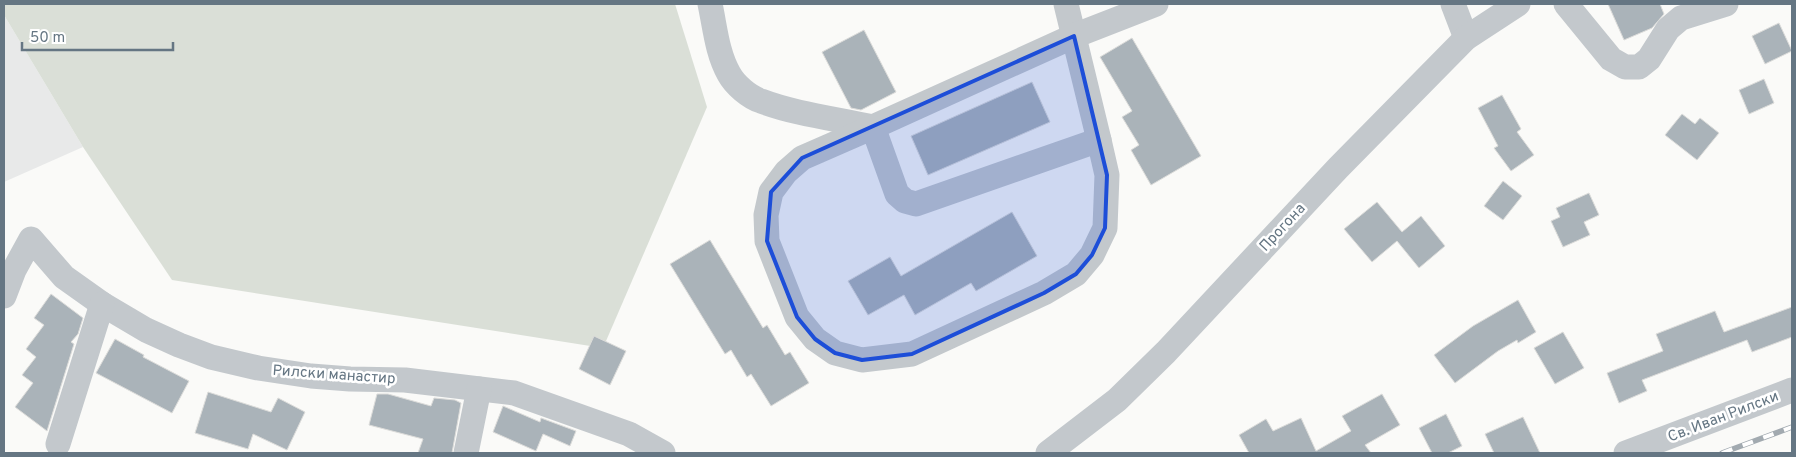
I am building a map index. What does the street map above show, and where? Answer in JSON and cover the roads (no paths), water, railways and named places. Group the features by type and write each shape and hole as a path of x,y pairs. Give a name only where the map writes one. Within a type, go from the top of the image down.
{"street":[{"path":"710,4 718,46 729,75 744,91 759,101 873,126"},
{"path":"1066,4 1074,36 1099,140 1107,175 1105,228 1092,255 1076,274 1044,293 912,354 862,360 835,353 815,340 797,317 767,240 766,215 771,192 786,172 802,158 1074,36 1156,4"},
{"path":"1453,4 1466,38"},
{"name":"Прогона","path":"1048,453 1117,400 1338,168 1466,38 1518,4"},
{"path":"1566,4 1611,59 1625,67 1639,67 1649,59 1668,29 1681,18 1726,4"},
{"path":"873,126 897,194 905,201 916,204 1099,140"},
{"name":"Рилски манастир","path":"4,296 14,270 31,239 64,277 102,304 146,330 211,356 258,368 311,376 405,380 514,393 629,434 663,453"},
{"path":"58,444 102,304"},
{"path":"466,453 479,389"},
{"name":"Св. Иван Рилски","path":"1626,453 1792,390"}],"railway":[{"path":"1722,453 1792,427"}]}
